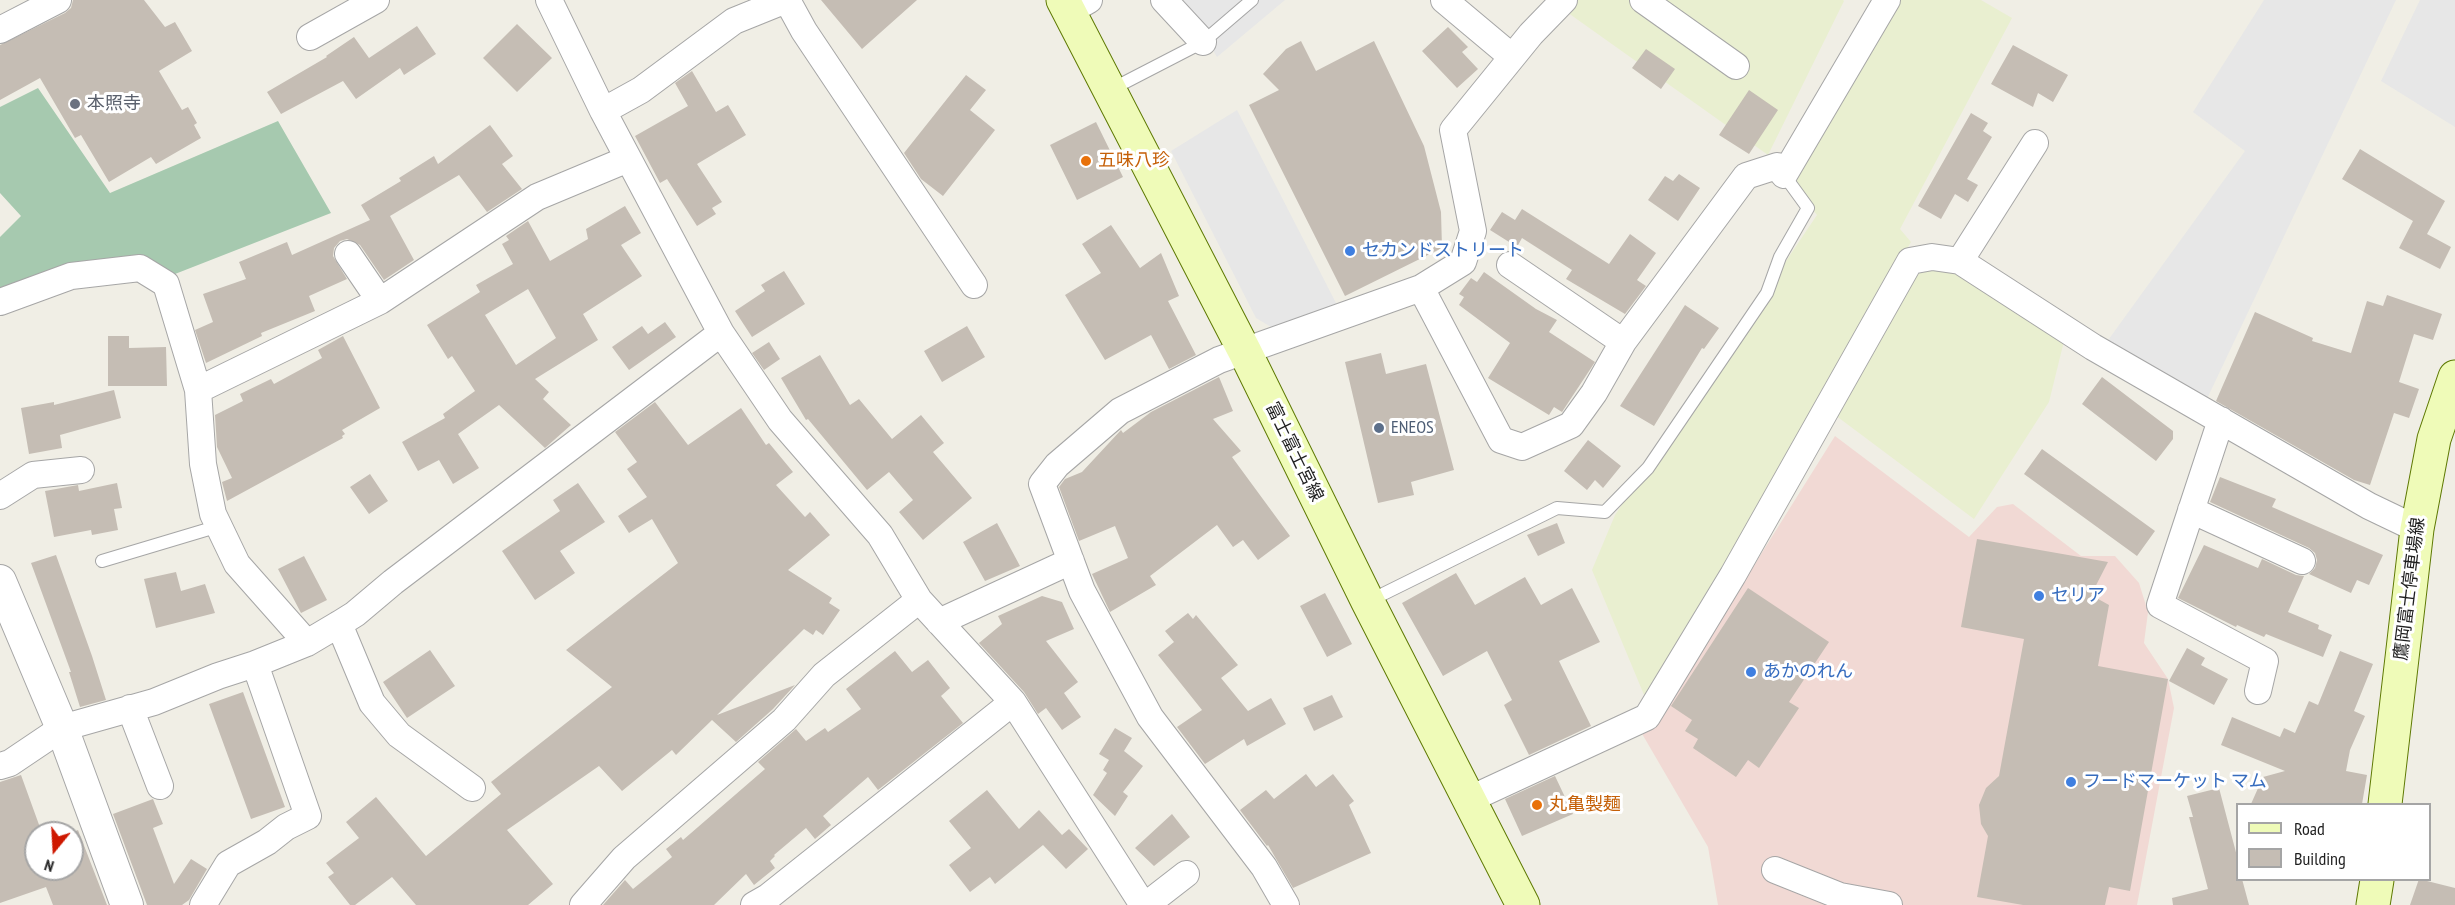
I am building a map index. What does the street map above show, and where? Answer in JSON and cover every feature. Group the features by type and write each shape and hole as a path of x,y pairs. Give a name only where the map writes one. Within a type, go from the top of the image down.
{"main road":[{"name":"富士富士宮線","path":"1073,4 1109,90 1245,352 1368,602 1523,905"},
{"name":"鷹岡富士停車場線","path":"2385,803 2417,529 2434,439 2453,390"},
{"path":"2373,905 2377,881"}],"street":[{"path":"0,30 58,0"},
{"path":"310,37 375,0"},
{"path":"549,0 603,111 721,333 780,420 880,535 919,600 1013,702 1144,905 1186,874"},
{"path":"603,111 641,90 734,21 787,0 804,31 974,285"},
{"path":"1164,0 1203,42"},
{"path":"1444,0 1512,57"},
{"path":"1286,905 1264,867 1150,717 1082,591 1042,484 1057,465 1120,411 1219,360 1421,288 1463,262 1473,231 1453,130 1531,34 1564,0"},
{"path":"1643,0 1736,66"},
{"path":"1421,288 1501,440 1522,447 1571,425 1594,393 1623,342 1746,176 1777,166 1784,175 1887,0"},
{"path":"1960,261 2035,143"},
{"path":"198,390 380,300 537,197 628,159"},
{"path":"348,254 380,300"},
{"path":"1468,800 1647,717 1733,575 1910,261 1932,257 1960,261 2093,347 2368,506 2417,529"},
{"path":"1510,265 1623,342"},
{"path":"0,302 71,276 140,268 166,284 198,390 203,464 213,514 237,564 307,643"},
{"path":"0,766 10,763 62,728 154,702 255,664 307,643 356,614 393,582 721,333"},
{"path":"2221,420 2160,605 2265,661 2258,691"},
{"path":"0,496 33,476 81,470"},
{"path":"2191,510 2302,561"},
{"path":"939,622 1071,561"},
{"path":"0,581 62,728 127,905"},
{"path":"583,905 624,858 784,720 824,675 919,600"},
{"path":"339,624 372,703 399,735 472,788"},
{"path":"202,905 228,864 267,842 286,827 308,816 255,664"},
{"path":"763,903 1013,702"},
{"path":"130,708 160,786"},
{"path":"1775,870 1839,900 1889,905"}],"lane":[{"path":"1109,90 1203,42 1252,0"},
{"path":"1368,602 1557,508 1605,512 1648,468 1767,293 1780,257 1808,208 1784,175"},
{"path":"102,561 219,526"}],"shaded area":[{"path":"1183,0 1285,0 1217,57"},
{"path":"2264,0 2396,0 2205,403 2106,343 2245,151 2193,112"},
{"path":"2420,0 2455,0 2455,127 2381,81"},
{"path":"1237,110 1337,305 1276,330 1256,318 1171,151"},
{"path":"1835,436 1969,537 1997,507 2013,504 2081,556 2115,556 2139,583 2148,612 2144,643 2168,679 2174,708 2137,905 1718,905 1708,847 1641,732 1753,567"}],"green space":[{"path":"1571,0 1844,1 1768,155 1564,10"},
{"path":"1876,0 1981,0 2012,18 1900,229 1911,242 1647,702 1592,570 1615,515 1817,215 1784,175"},
{"path":"38,88 110,193 278,121 331,213 175,274 133,265 0,297 0,237 21,216 0,193 0,107"},
{"path":"1923,270 1958,271 2064,341 2049,402 1974,519 1835,415 1910,282"}],"building":[{"path":"73,0 144,0 165,27 175,22 192,51 159,71 182,110 188,107 197,123 194,125 201,138 156,164 151,157 109,182 81,135 75,138 40,78 0,100 0,45 65,13 71,8"},
{"path":"821,0 917,0 862,49"},
{"path":"517,24 552,58 517,92 483,58"},
{"path":"417,26 436,54 404,75 400,68 356,99 343,81 281,114 267,92 327,57 354,37 369,58"},
{"path":"1448,27 1468,47 1462,52 1478,69 1457,88 1422,51"},
{"path":"1301,41 1316,71 1374,41 1424,146 1441,212 1442,248 1345,296 1249,105 1279,90 1263,74 1286,49"},
{"path":"2013,45 2068,75 2053,102 2038,93 2033,107 1991,84"},
{"path":"1646,49 1675,69 1661,89 1632,68"},
{"path":"692,71 716,112 728,105 746,135 697,164 722,202 712,208 716,214 697,226 667,179 660,183 635,136 688,106 675,83"},
{"path":"966,75 986,90 970,110 995,130 943,196 921,179 904,153"},
{"path":"1749,90 1778,110 1749,154 1719,135"},
{"path":"1971,113 1988,123 1983,131 1992,137 1967,179 1978,185 1968,202 1955,194 1941,219 1918,206"},
{"name":"五味八珍","path":"1096,122 1123,177 1077,200 1050,145"},
{"path":"490,125 513,156 502,164 522,189 487,212 459,175 390,216 414,260 384,280 360,245 347,239 340,241 334,248 333,256 347,279 309,296 315,311 261,333 262,336 206,363 195,330 213,322 203,294 246,279 239,262 287,242 292,255 370,220 361,205 401,181 399,178 434,156 438,164"},
{"path":"2360,149 2445,201 2427,234 2451,247 2440,269 2399,248 2413,221 2342,179"},
{"path":"1679,174 1700,188 1678,221 1648,200 1665,176 1673,181"},
{"path":"625,206 641,233 621,245 642,276 583,314 598,340 535,379 549,392 543,399 571,425 545,448 499,405 458,434 479,468 453,484 439,460 418,471 402,442 445,418 443,414 475,391 452,356 448,359 427,325 480,292 476,285 513,264 502,244 509,240 506,236 528,221 550,261 588,239 586,229","holes":["528,289 556,338 516,365 485,315"]},
{"path":"1522,209 1609,264 1630,234 1656,253 1637,280 1646,286 1625,314 1566,279 1572,270 1522,238 1517,247 1490,230 1502,212 1515,220"},
{"path":"1111,225 1140,268 1161,253 1179,296 1168,301 1196,355 1169,369 1151,335 1105,360 1065,295 1101,273 1082,244"},
{"path":"784,271 805,304 752,337 735,311 765,291 761,285"},
{"path":"1484,272 1536,309 1557,320 1549,332 1595,362 1562,412 1554,407 1549,415 1488,378 1510,343 1459,305 1464,297 1459,294 1471,278 1477,282"},
{"path":"2387,295 2442,314 2433,340 2414,334 2399,382 2419,389 2409,418 2394,413 2370,485 2354,480 2216,401 2255,312 2313,338 2312,341 2351,353 2367,301 2383,306"},
{"path":"1685,305 1719,328 1704,349 1702,348 1654,426 1620,406"},
{"path":"665,322 676,337 629,370 612,347 642,326 648,334"},
{"path":"967,326 985,357 942,382 924,351"},
{"path":"108,336 129,336 129,348 166,347 167,386 108,386"},
{"path":"343,336 380,408 342,430 345,434 343,438 227,501 222,482 232,478 217,447 215,415 243,401 240,394 271,379 274,384 322,358 318,350"},
{"path":"769,342 780,359 764,370 752,353"},
{"path":"1381,353 1386,374 1426,364 1454,470 1411,482 1414,495 1378,503 1345,362"},
{"path":"820,355 850,405 859,399 892,439 921,415 944,443 933,452 972,498 923,540 899,512 913,500 889,472 867,490 808,419 806,420 781,378"},
{"path":"1219,377 1233,411 1213,419 1241,451 1232,457 1290,536 1258,560 1243,540 1233,547 1217,525 1150,576 1156,585 1110,612 1092,574 1128,558 1115,526 1079,541 1059,487 1065,479 1082,472 1121,430 1123,433 1151,412"},
{"path":"2102,377 2173,431 2173,439 2156,461 2082,404"},
{"path":"114,390 121,418 60,435 62,448 29,454 21,408 54,402 54,405"},
{"path":"655,402 688,445 741,408 766,445 769,443 793,472 776,485 805,517 810,512 830,535 788,570 832,598 829,603 840,610 823,635 816,630 813,635 804,629 717,715 795,685 773,709 736,742 712,720 676,755 672,750 622,791 599,766 507,830 553,884 528,905 416,905 392,877 355,905 350,905 328,877 334,873 326,863 359,838 346,822 376,797 426,856 501,794 491,782 612,687 566,650 678,563 652,519 629,533 618,516 647,497 627,469 637,462 615,432"},
{"path":"1588,440 1621,466 1603,488 1595,480 1587,490 1564,471"},
{"path":"2042,449 2155,531 2137,556 2024,474"},
{"path":"370,474 388,501 369,514 350,487"},
{"path":"2220,477 2276,499 2272,507 2383,555 2369,585 2357,580 2351,593 2309,574 2315,568 2317,560 2315,553 2309,548 2210,502"},
{"path":"117,483 122,508 114,509 118,530 92,535 91,530 54,537 45,491 78,485 79,491"},
{"path":"578,483 605,522 560,551 575,573 535,600 502,551 560,511 553,500"},
{"path":"997,523 1020,566 985,581 963,542"},
{"path":"1557,523 1565,543 1538,556 1527,535"},
{"name":"フードマーケット マム","path":"1977,539 2108,562 2091,595 2109,605 2098,666 2168,679 2130,891 2109,887 2105,905 2023,905 1977,897 1988,836 1981,824 1979,805 1986,788 1999,776 2024,639 1961,627"},
{"path":"2204,545 2258,568 2262,559 2296,575 2304,576 2288,612 2319,625 2318,629 2332,635 2323,657 2266,634 2264,637 2237,625 2236,627 2178,598"},
{"path":"56,555 106,700 80,707 69,672 71,672 31,563"},
{"path":"304,556 327,600 301,613 278,569"},
{"path":"176,572 181,591 205,584 215,613 156,628 144,579"},
{"path":"1456,573 1475,605 1525,577 1541,605 1572,588 1600,642 1559,661 1591,726 1529,755 1504,705 1512,700 1487,651 1443,676 1402,603"},
{"name":"あかのれん","path":"1748,588 1829,642 1789,702 1799,708 1759,768 1748,760 1736,777 1693,748 1698,739 1685,731 1692,720 1671,706"},
{"path":"1325,593 1352,644 1327,657 1300,606"},
{"path":"1042,596 1062,602 1074,629 1046,641 1078,682 1064,693 1081,717 1062,730 1046,708 1038,714 1024,692 979,643 1002,624 998,616"},
{"path":"1188,613 1193,619 1196,615 1238,665 1221,678 1248,711 1271,698 1286,724 1247,746 1244,739 1205,764 1177,727 1202,710 1158,655 1174,642 1165,631"},
{"path":"2187,648 2205,658 2201,665 2228,679 2214,705 2169,681"},
{"path":"430,650 455,686 407,718 383,682"},
{"path":"895,651 912,672 928,660 950,688 941,696 963,723 878,790 868,777 823,816 831,825 815,839 806,828 774,855 770,861 775,868 754,885 746,874 714,905 603,905 625,880 633,889 672,857 666,849 681,837 683,840 765,769 758,762 796,729 806,741 825,728 828,732 861,709 846,689"},
{"path":"2340,651 2373,664 2354,711 2365,716 2350,750 2346,771 2367,775 2362,803 2251,803 2263,777 2285,771 2221,745 2232,717 2280,737 2284,728 2295,733 2309,701 2318,705"},
{"path":"243,692 285,807 251,819 209,704"},
{"path":"1332,695 1343,717 1314,731 1303,708"},
{"path":"1115,728 1132,738 1124,751 1143,766 1123,792 1128,796 1115,816 1093,795 1107,773 1103,770 1109,760 1099,754"},
{"path":"1306,774 1316,787 1333,774 1354,801 1349,805 1371,853 1293,888 1268,845 1240,810 1266,790 1274,799"},
{"path":"21,775 38,821 24,821 24,881 84,881 84,846 107,905 53,905 46,887 0,903 0,782"},
{"path":"1555,776 1573,814 1522,836 1505,799"},
{"path":"2219,788 2236,852 2236,881 2243,881 2249,905 2173,905 2172,898 2208,889 2189,817 2193,817 2187,796"},
{"path":"987,790 1019,829 1039,810 1062,835 1069,829 1088,849 1066,869 1043,845 995,884 990,877 970,892 949,865 971,848 949,821"},
{"path":"153,799 163,824 153,828 174,884 191,859 207,869 189,900 182,905 147,905 113,814"},
{"path":"1172,814 1190,837 1154,866 1135,848"},
{"path":"2418,881 2455,888 2455,905 2410,905"}],"place":[{"name":"本照寺","path":"75,104"},
{"name":"五味八珍","path":"1086,161"},
{"name":"セカンドストリート","path":"1350,251"},
{"name":"ENEOS","path":"1379,428"},
{"name":"セリア","path":"2039,596"},
{"name":"あかのれん","path":"1751,672"},
{"name":"フードマーケット マム","path":"2071,782"},
{"name":"丸亀製麺","path":"1537,805"}]}
